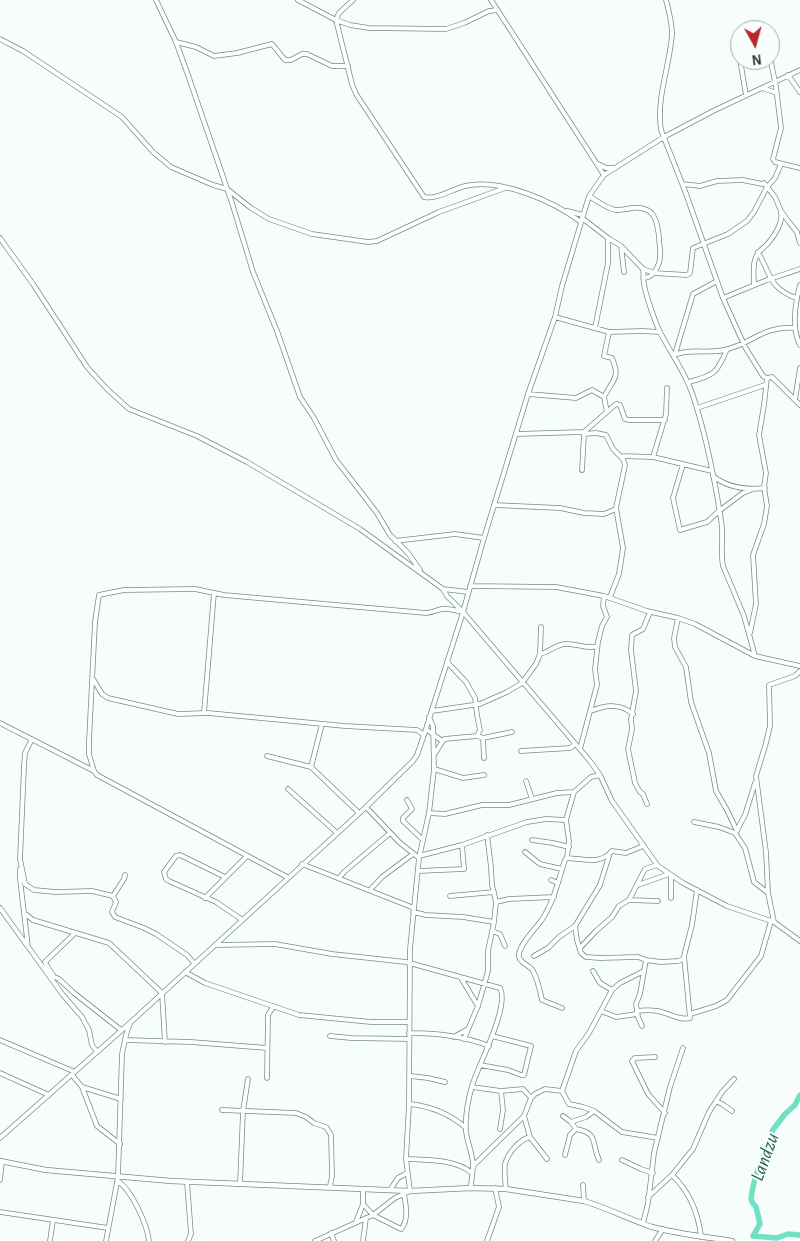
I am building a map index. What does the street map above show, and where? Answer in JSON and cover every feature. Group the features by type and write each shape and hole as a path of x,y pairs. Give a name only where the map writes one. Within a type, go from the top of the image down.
{"main road":[{"path":"1,1161 46,1170 118,1179 330,1186 410,1191 471,1188 506,1189 584,1201 625,1218 663,1229 732,1241"}],"street":[{"path":"156,0 176,42 227,189 253,272 277,331 300,397 314,418 336,460 377,513 390,535 408,553 422,572"},
{"path":"298,0 336,20 350,25 369,28 435,30 455,26 489,11 498,10"},
{"path":"353,0 339,13 336,20 356,94 424,197 428,198 474,185 491,185 546,200 582,219 621,246 644,269 654,273 689,275 693,249 728,234 747,221 767,187 775,178 781,164"},
{"path":"491,0 604,175"},
{"path":"666,0 672,34 663,81 660,122 664,137 683,184 716,281 743,344 764,376 767,378 772,377 800,405"},
{"path":"0,39 23,51 122,117 153,152 168,165 213,185 227,189 260,214 312,234 368,242 380,240 439,212 505,188"},
{"path":"176,42 196,47 214,56 237,53 272,44 285,60 291,60 302,54 307,54 332,66 348,66"},
{"path":"742,70 746,95"},
{"path":"773,70 781,133 773,159 775,162 800,168"},
{"path":"0,1138 131,1022 336,832 366,807 413,761 417,755 432,711 528,394 555,317 562,286 589,196 604,175 664,137 800,70"},
{"path":"788,75 800,92"},
{"path":"762,88 777,93"},
{"path":"596,162 606,168 617,168"},
{"path":"683,184 700,186 717,181 742,180 764,183 775,197 781,211 797,232 800,243"},
{"path":"589,196 598,203 610,208 622,210 638,208 653,214 658,224 661,256 654,273 650,277 643,278"},
{"path":"754,284 754,262 758,252 768,244 776,231 782,216 781,211"},
{"path":"0,238 34,284 88,367 107,389 124,404 198,436 247,462 333,512 422,572 443,589 447,596 463,612 580,749 600,775 612,801 657,865 696,890 727,906 773,921 800,941"},
{"path":"595,328 608,263 608,238"},
{"path":"621,246 624,272"},
{"path":"758,252 771,279 779,289 796,298"},
{"path":"644,269 644,286 660,332 689,382 697,408 720,511 723,534 721,557 723,566 744,616 755,656"},
{"path":"723,298 754,284 800,269"},
{"path":"674,355 693,294 716,281"},
{"path":"800,285 796,298 798,316 794,328 800,345"},
{"path":"555,317 601,331 660,332"},
{"path":"674,355 727,350 771,330 794,328"},
{"path":"607,412 604,397 607,390 614,384 616,373 612,358 604,356 609,332"},
{"path":"689,382 711,376 727,350"},
{"path":"795,400 800,368"},
{"path":"750,634 756,604 753,555 764,524 767,506 764,488 766,473 759,435 767,378"},
{"path":"697,408 765,385"},
{"path":"653,457 665,420 668,404 667,388"},
{"path":"528,394 576,398 592,390 604,397"},
{"path":"582,470 584,433 616,404 620,405 625,419 665,420"},
{"path":"516,434 604,433 609,438 613,449 624,461 626,468 616,509 623,548 619,574 610,598"},
{"path":"620,456 653,457 712,471"},
{"path":"683,464 673,498 680,530 707,522 744,493 753,489"},
{"path":"713,476 720,482 730,486 753,489 764,488"},
{"path":"494,505 560,508 584,513 604,514 616,509"},
{"path":"395,541 455,534 484,538"},
{"path":"470,586 556,587 604,596 650,612 678,618 703,628 755,656 800,666"},
{"path":"94,771 89,749 98,596 124,590 195,589 214,593 368,609 434,613 440,609 448,609 463,612"},
{"path":"443,589 468,592"},
{"path":"204,713 214,593"},
{"path":"580,749 597,685 595,669 597,646 602,626 607,617 603,606 604,596"},
{"path":"647,804 645,797 635,783 628,749 636,691 631,650 632,635 643,629 650,612"},
{"path":"678,618 674,638 675,647 686,667 690,702 708,753 716,791 745,848 754,882 768,893"},
{"path":"432,711 476,705 507,692 522,683 536,664 540,654 542,627"},
{"path":"540,654 561,644 578,644 592,648 597,646"},
{"path":"447,662 471,689 476,698 480,730 478,736"},
{"path":"690,1014 716,1006 727,1000 761,956 773,921 768,893 766,852 756,773 770,726 769,685 795,676 800,671"},
{"path":"92,677 102,694 108,698 178,714 204,713 322,724 417,730 424,735"},
{"path":"590,711 612,705 623,707 633,714"},
{"path":"315,1241 373,1215 395,1198 410,1191 406,1160 410,1076 410,962 419,857 429,814 434,769 434,734 433,723 430,717"},
{"path":"0,723 94,771 97,775 287,877"},
{"path":"311,767 322,724"},
{"path":"426,729 442,741"},
{"path":"434,755 442,741 449,738 478,736 483,738 512,732"},
{"path":"483,738 484,758"},
{"path":"28,947 20,879 20,859 25,753 32,739"},
{"path":"521,751 570,748 574,743"},
{"path":"267,756 311,767 358,812"},
{"path":"434,769 463,778 484,775"},
{"path":"562,1008 542,1000 534,971 520,960 519,956 526,939 547,912 554,898 562,868 567,858 566,820 574,792 587,780 600,775"},
{"path":"526,781 532,799"},
{"path":"736,832 745,815 756,782"},
{"path":"288,789 336,832"},
{"path":"429,814 445,814 482,806 509,805 557,793 574,792"},
{"path":"407,800 412,809 402,820 423,840"},
{"path":"366,807 390,833 413,854 419,857 462,845 527,822 546,819 566,820"},
{"path":"694,822 736,832"},
{"path":"339,878 390,833"},
{"path":"464,1039 478,1006 488,971 488,951 494,922 496,902 492,885 487,835"},
{"path":"532,840 553,842 568,847"},
{"path":"418,871 464,869 462,845"},
{"path":"534,956 548,948 559,937 575,926 600,884 612,851 626,853 643,846"},
{"path":"525,852 540,864 562,868"},
{"path":"370,890 382,877 413,854"},
{"path":"225,877 180,855 176,856 164,872 166,879 184,889 216,902 241,919"},
{"path":"205,898 247,856"},
{"path":"567,858 599,860 609,856"},
{"path":"20,859 25,884 34,890 56,892 92,891 113,896"},
{"path":"302,864 370,890 426,916 463,917 494,922"},
{"path":"580,948 612,917 619,906 629,900 645,869 657,865"},
{"path":"638,885 670,874"},
{"path":"670,874 670,898"},
{"path":"113,896 125,875"},
{"path":"551,880 558,883"},
{"path":"601,1011 616,1017 649,1010 690,1018 684,959 692,925 696,890"},
{"path":"450,896 494,892"},
{"path":"113,896 116,902 112,912 115,917 156,934 186,955 194,964"},
{"path":"496,902 554,898"},
{"path":"629,900 658,901"},
{"path":"0,908 86,1023 96,1052"},
{"path":"24,913 33,920 112,945 162,992 165,1042"},
{"path":"575,926 577,940 583,956 590,958 638,957 646,960 670,962 684,959"},
{"path":"492,932 500,934 506,946"},
{"path":"75,933 46,962 48,968 53,975 121,1030"},
{"path":"214,945 275,944 332,954 410,962 500,988 502,992 499,1012 489,1046 472,1087 466,1117 466,1128 473,1166 471,1188"},
{"path":"642,1026 636,1004 640,994 646,960"},
{"path":"644,970 612,990 576,1051 562,1091 569,1104 594,1111 622,1132 658,1138"},
{"path":"593,971 600,984 612,990"},
{"path":"185,972 205,983 301,1016 371,1022 409,1022"},
{"path":"48,974 53,975"},
{"path":"461,977 478,1006"},
{"path":"267,1078 268,1015 273,1007"},
{"path":"106,1241 118,1179 122,1054 131,1022"},
{"path":"453,1037 468,1029"},
{"path":"409,1033 453,1037 489,1046"},
{"path":"330,1036 409,1039"},
{"path":"480,1065 508,1070 521,1076 524,1074 531,1046 492,1036"},
{"path":"0,1040 73,1073 82,1087 97,1126 120,1144"},
{"path":"125,1040 267,1048"},
{"path":"643,1223 653,1159 670,1087 683,1048"},
{"path":"656,1057 634,1058 632,1061 648,1094 665,1113"},
{"path":"0,1073 49,1095"},
{"path":"410,1076 445,1082"},
{"path":"240,1184 243,1111 248,1079"},
{"path":"648,1197 672,1175 693,1149 706,1118 716,1101 734,1079"},
{"path":"82,1087 121,1099"},
{"path":"472,1087 501,1092 523,1089 532,1098"},
{"path":"473,1166 524,1116 532,1098 542,1090 562,1091"},
{"path":"500,1129 503,1110 501,1092"},
{"path":"716,1101 728,1107 732,1112"},
{"path":"409,1104 428,1107 448,1115 455,1118 466,1128"},
{"path":"222,1110 296,1113 306,1116 314,1123 326,1127 330,1135 332,1176 330,1186"},
{"path":"571,1122 586,1117 594,1111"},
{"path":"524,1116 530,1137 547,1159"},
{"path":"563,1116 576,1129 584,1130 593,1137 599,1160"},
{"path":"565,1155 570,1135 576,1129"},
{"path":"506,1189 505,1167 507,1159 516,1146 525,1138 530,1137"},
{"path":"406,1160 455,1164 472,1173"},
{"path":"622,1160 640,1170 652,1173"},
{"path":"0,1180 1,1161"},
{"path":"390,1190 398,1178 407,1173"},
{"path":"672,1175 693,1201 700,1224 701,1236"},
{"path":"118,1179 136,1206 148,1232 149,1241"},
{"path":"187,1182 192,1234 188,1241"},
{"path":"583,1185 584,1201"},
{"path":"488,1241 498,1206 495,1188"},
{"path":"356,1222 363,1204 363,1189"},
{"path":"363,1204 373,1215 403,1229 407,1208 404,1194"},
{"path":"0,1212 108,1228"},
{"path":"363,1241 366,1218"},
{"path":"50,1241 53,1220"},
{"path":"655,1241 663,1229"},
{"path":"331,1233 334,1241"}],"waterway":[{"name":"Landzu","path":"800,1095 795,1105 785,1114 772,1131 773,1143 765,1154 759,1168 751,1198 756,1207 760,1224 753,1236 777,1238 788,1234 800,1235"}]}
